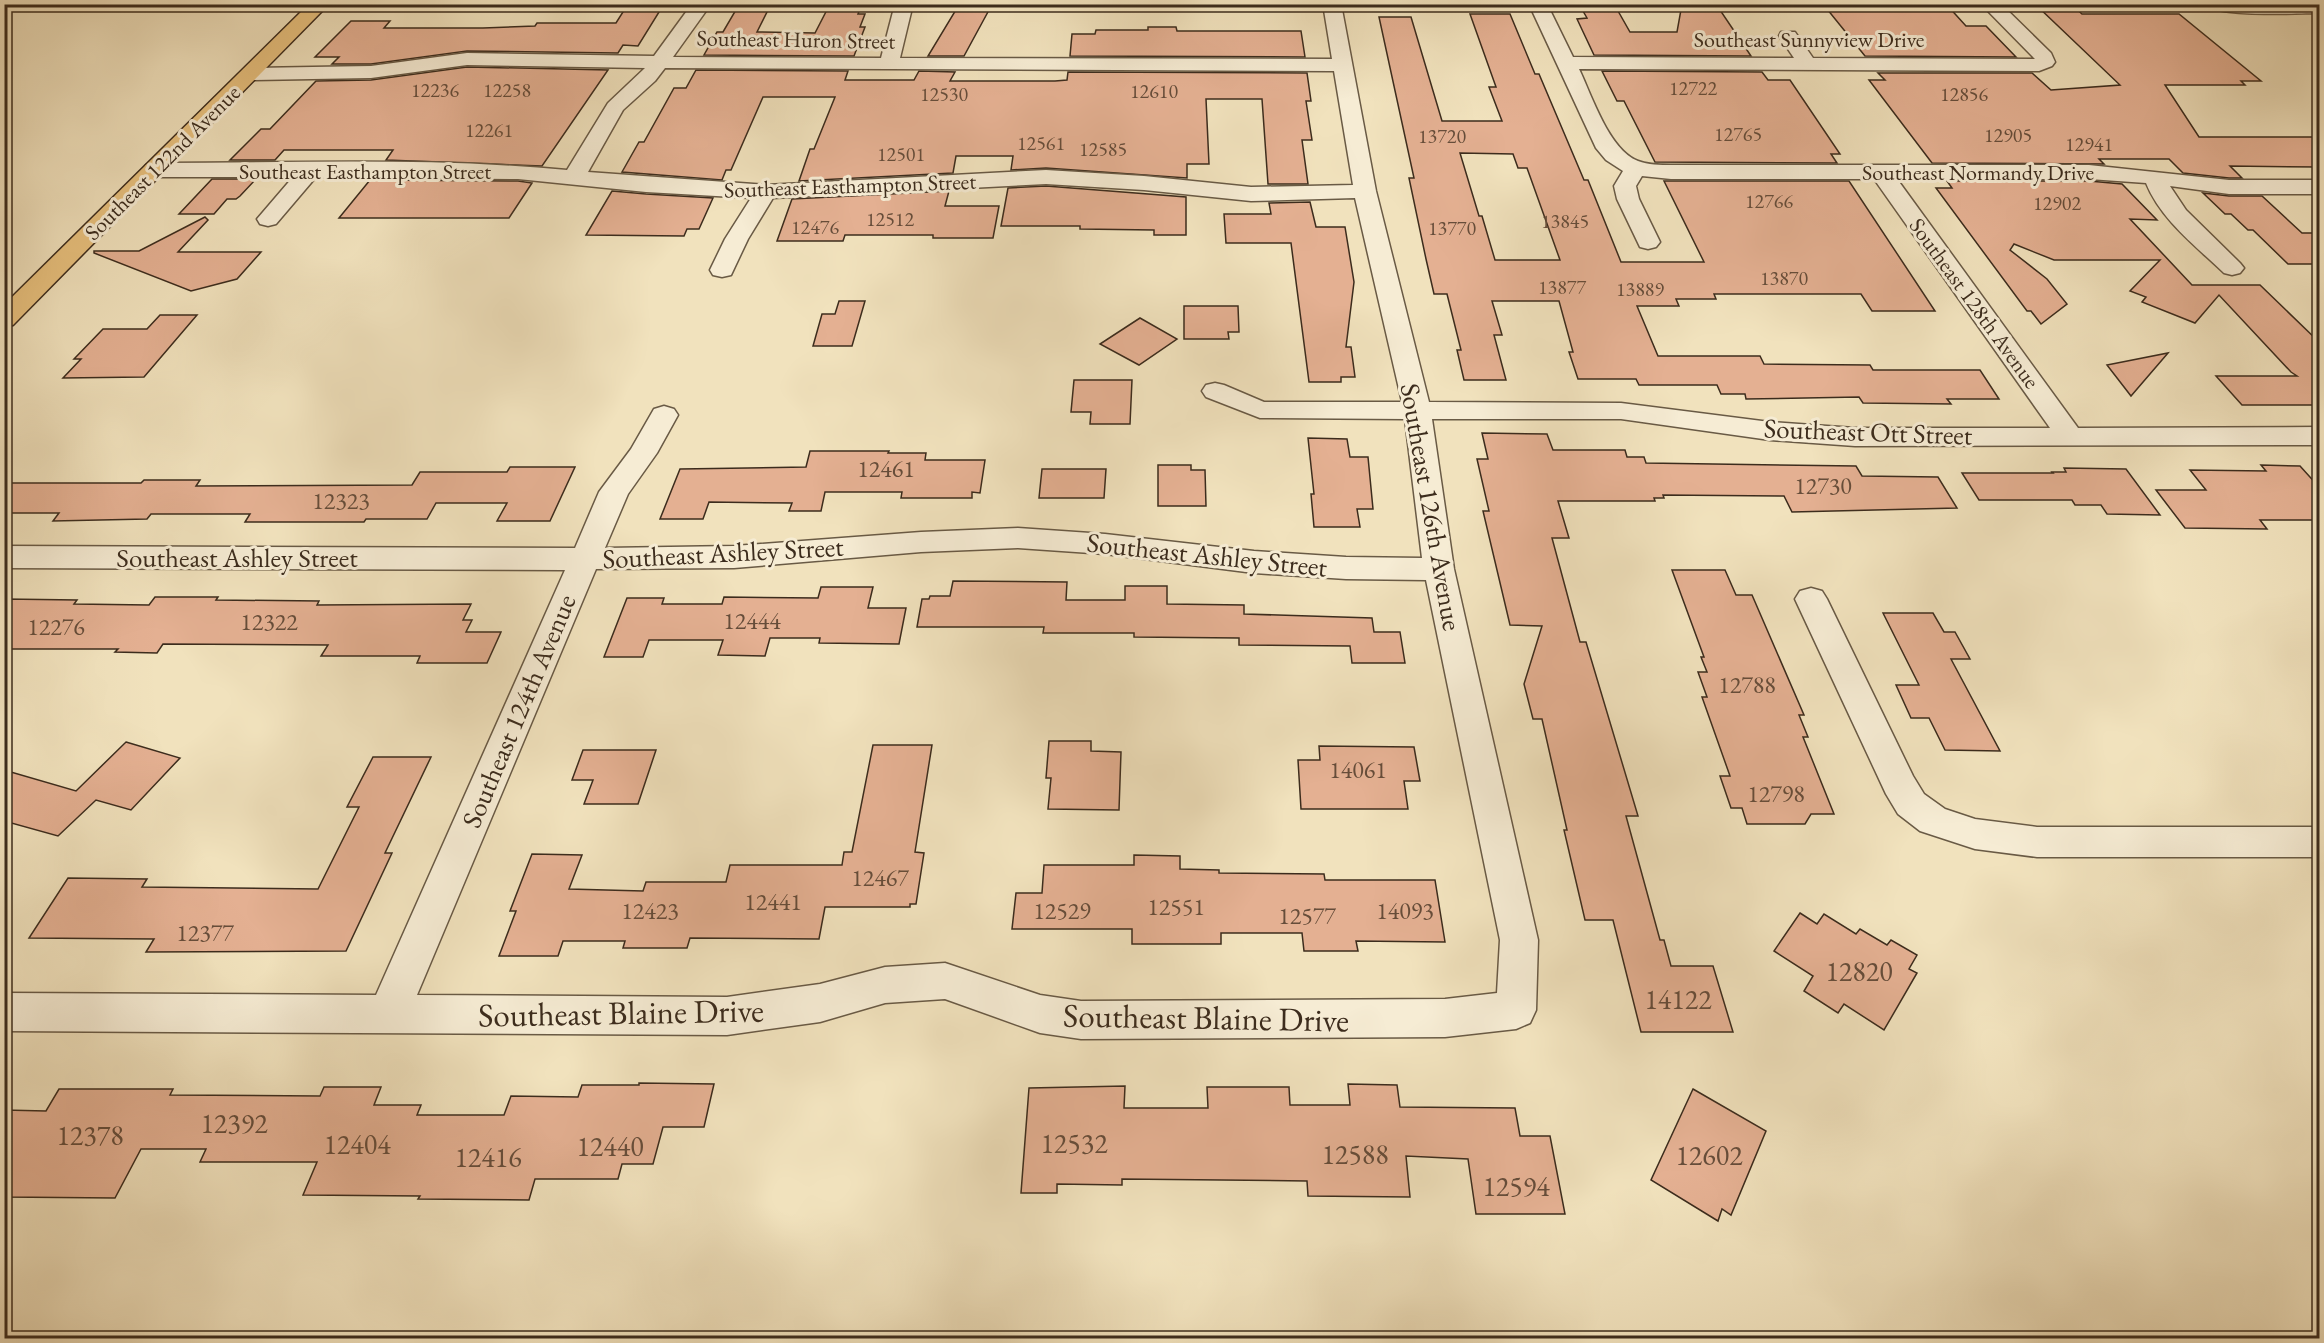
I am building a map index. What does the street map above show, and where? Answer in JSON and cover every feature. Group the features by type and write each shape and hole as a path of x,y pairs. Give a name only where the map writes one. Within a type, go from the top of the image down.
{"main road":[{"name":"Southeast 122nd Avenue","path":"4,320 320,4"}],"street":[{"path":"574,177 615,107 639,87 702,4"},
{"path":"889,64 904,4"},
{"name":"Southeast 126th Avenue","path":"1332,4 1365,190 1417,410 1439,569 1519,940 1516,1010"},
{"path":"1538,4 1606,148 1617,160 1635,169 1625,186 1628,199 1648,242"},
{"name":"Southeast Sunnyview Drive","path":"1567,63 2039,65 2045,62 2044,57 1990,4"},
{"path":"2214,4 2243,8 2315,11"},
{"path":"1788,36 1807,63"},
{"name":"Southeast Huron Street","path":"251,74 371,72 467,59 889,64 1341,65"},
{"name":"Southeast Normandy Drive","path":"1635,169 2089,172 2229,187 2319,187"},
{"name":"Southeast Easthampton Street","path":"154,170 473,171 766,192 1046,177 1133,182 1251,194 1365,190"},
{"path":"268,219 310,170"},
{"name":"Southeast 128th Avenue","path":"1880,171 2070,436"},
{"path":"2155,178 2159,190 2172,208 2232,268"},
{"path":"722,270 744,225 766,192"},
{"name":"Southeast Ott Street","path":"1215,391 1260,410 1621,411 1770,431 1831,436 2319,436"},
{"name":"Southeast 124th Avenue","path":"388,1015 614,492 643,453 664,415"},
{"name":"Southeast Ashley Street","path":"4,557 584,559 734,557 921,542 1018,538 1105,544 1266,563 1347,568 1439,569"},
{"path":"1811,599 1911,804 1933,820 1975,834 2037,842 2319,842"},
{"name":"Southeast Blaine Drive","path":"4,1012 727,1016 820,1003 885,986 942,981 1040,1014 1081,1020 1445,1018 1516,1010"}],"building":[{"path":"628,4 664,4 638,46 623,45 618,53 467,51 371,64 332,64 339,57 315,57 351,21 390,21 384,28 483,28 535,26 537,23 616,23"},
{"path":"830,4 862,4 858,14 865,14 860,27 865,27 854,56 704,55 717,32 723,32 737,8 769,8 757,32 815,33"},
{"path":"1682,4 1716,4 1751,56 1594,55 1577,19 1587,18 1583,11 1618,11 1630,32 1677,32"},
{"path":"1853,4 1946,4 1966,26 1986,26 2016,57 1865,56 1827,9"},
{"path":"2035,4 2071,4 2082,14 2179,14 2261,81 2241,81 2245,85 2165,85 2199,137 2319,137 2319,167 2230,166 2242,178 2229,178 2183,173 2169,159 2099,159 2104,164 1932,163 1869,80 1885,80 1878,73 2032,73 2051,90 2120,85"},
{"path":"957,8 989,10 964,56 928,56"},
{"path":"1470,14 1510,14 1535,74 1539,74 1584,180 1588,180 1621,262 1704,262 1664,181 1849,181 1935,311 1872,311 1861,294 1714,294 1716,299 1676,299 1679,306 1637,306 1658,356 1760,356 1764,364 1870,365 1873,370 1980,370 1999,399 1947,399 1951,404 1863,403 1859,397 1746,399 1745,394 1721,394 1717,385 1639,385 1636,379 1578,379 1569,352 1573,352 1559,301 1492,301 1502,335 1494,335 1506,380 1464,380 1457,350 1461,350 1447,294 1434,294 1409,178 1414,178 1379,17 1411,17 1442,121 1502,121 1489,87 1496,87","holes":["1460,153 1513,154 1518,168 1527,168 1560,260 1495,260"]},
{"path":"1148,27 1176,27 1177,31 1301,31 1305,57 1070,56 1072,34 1095,34 1096,30 1148,30"},
{"path":"467,67 608,70 542,166 386,160 393,150 284,150 275,160 230,160 261,129 270,129 316,81 371,80"},
{"path":"696,70 848,71 845,80 914,80 919,71 955,72 950,81 1055,81 1067,80 1068,72 1307,73 1311,101 1306,101 1312,140 1302,140 1308,184 1268,184 1262,99 1206,99 1209,164 1187,164 1187,178 1046,168 1011,170 1013,156 956,156 953,173 799,181 810,149 814,149 835,97 763,97 731,170 726,170 722,180 622,172 639,142 644,142 674,88 686,88"},
{"path":"1602,71 1762,72 1768,80 1790,80 1840,154 1831,154 1837,163 1655,162 1624,101 1617,101"},
{"path":"212,179 256,179 236,199 227,199 214,214 179,214"},
{"path":"370,180 532,183 509,218 339,218"},
{"path":"1947,181 2089,181 2122,184 2157,220 2130,219 2192,285 2260,285 2319,342 2319,405 2242,405 2216,376 2297,376 2219,295 2195,323 2142,302 2146,297 2130,291 2160,260 2054,260 2014,244 2010,250 2047,279 2067,304 2041,324 2031,311 2027,311 1936,188 1952,188"},
{"path":"1046,186 1186,197 1186,235 1154,235 1154,230 1080,229 1080,226 1001,226 1008,188"},
{"path":"612,191 713,198 699,229 687,229 684,236 586,235"},
{"path":"949,191 945,206 999,206 993,238 845,235 843,241 777,241 792,199"},
{"path":"2203,193 2262,196 2302,233 2319,233 2319,264 2288,264 2253,230 2248,230 2231,214 2225,214"},
{"path":"1310,202 1316,227 1345,227 1354,282 1346,347 1351,347 1355,377 1341,377 1341,382 1309,382 1291,243 1226,243 1224,214 1271,214 1269,203"},
{"path":"205,217 208,220 178,252 261,252 237,279 191,291 94,253 94,251 139,251"},
{"path":"839,301 865,301 852,346 813,346 822,314 835,314"},
{"path":"1184,306 1238,306 1239,332 1228,332 1229,339 1184,339"},
{"path":"160,315 197,315 144,377 63,378 81,359 74,359 103,329 147,329"},
{"path":"1140,318 1177,339 1139,365 1100,344"},
{"path":"2168,353 2131,396 2107,365"},
{"path":"1074,380 1132,380 1130,424 1090,424 1091,412 1071,412"},
{"path":"1482,433 1547,434 1553,450 1625,450 1627,457 1644,457 1646,463 1856,466 1862,476 1938,477 1957,508 1792,512 1784,496 1663,495 1664,498 1654,498 1655,501 1558,501 1569,538 1552,538 1580,642 1586,642 1638,816 1626,816 1660,940 1664,940 1671,966 1713,966 1733,1032 1641,1032 1613,920 1585,920 1542,719 1533,719 1524,684 1542,626 1510,625 1483,511 1489,511 1477,459 1488,459"},
{"path":"1308,438 1347,439 1350,457 1368,457 1373,509 1357,509 1360,527 1314,527 1311,494 1314,494"},
{"path":"810,451 889,451 888,453 926,453 925,460 985,460 980,493 972,492 972,498 901,498 902,492 825,492 821,511 789,511 792,503 709,502 703,519 660,519 680,469 806,467"},
{"path":"1158,465 1191,465 1191,470 1205,470 1206,506 1158,506"},
{"path":"2261,465 2300,466 2319,487 2319,520 2260,520 2267,529 2185,528 2156,490 2206,490 2190,470 2266,471"},
{"path":"510,467 575,467 550,521 497,521 507,503 436,503 427,519 366,519 364,522 245,522 250,514 151,514 147,519 53,521 59,513 4,513 4,483 141,483 144,480 200,480 196,486 412,485 420,472 507,472"},
{"path":"2064,468 2126,469 2160,515 2107,514 2101,505 2075,505 2072,500 1979,500 1962,473 2066,472"},
{"path":"1042,469 1106,469 1104,498 1039,498"},
{"path":"1672,570 1725,570 1736,595 1752,595 1804,715 1799,715 1808,737 1803,737 1834,814 1811,814 1805,824 1747,824 1742,808 1731,808 1720,776 1730,776 1702,697 1707,697 1698,672 1707,672 1701,657 1704,657"},
{"path":"953,581 1067,582 1066,600 1125,600 1125,586 1167,586 1167,604 1244,605 1244,614 1372,618 1374,632 1400,632 1405,663 1352,663 1350,646 1239,645 1239,638 1134,637 1134,633 1043,633 1044,627 917,627 922,599 929,599 930,596 950,596"},
{"path":"821,587 873,587 868,608 906,608 899,644 819,643 820,638 770,638 765,656 718,655 723,640 649,640 643,657 604,657 627,598 664,598 662,604 722,604 724,597 818,598"},
{"path":"155,597 319,601 317,605 471,604 463,620 472,620 466,632 501,632 487,663 417,663 420,656 321,656 328,645 163,644 157,653 115,652 118,649 4,649 4,599 77,600 74,604 149,605"},
{"path":"1883,613 1933,613 1944,632 1955,632 1970,659 1951,659 2000,751 1945,750 1929,718 1911,718 1896,685 1919,685"},
{"path":"1049,741 1091,741 1091,751 1121,752 1119,810 1048,809 1051,778 1046,778"},
{"path":"126,742 180,758 131,810 96,800 58,836 4,821 4,770 76,791"},
{"path":"873,745 932,745 915,852 924,853 916,904 910,904 910,907 825,907 819,939 690,938 687,948 623,948 625,941 563,941 558,956 499,956 516,911 510,911 532,854 582,855 569,889 643,891 646,882 726,882 730,865 842,865 844,852 852,852"},
{"path":"1319,746 1414,747 1420,781 1404,781 1408,809 1301,809 1298,760 1320,760"},
{"path":"583,750 656,750 638,804 584,804 593,780 572,780"},
{"path":"373,757 431,757 385,853 392,853 346,951 146,952 154,939 29,938 68,878 147,879 142,887 318,889 359,807 347,807"},
{"path":"1134,855 1180,856 1180,869 1219,870 1219,873 1324,874 1325,880 1435,880 1445,942 1356,941 1358,951 1304,951 1302,933 1221,933 1221,944 1132,944 1132,929 1012,929 1016,893 1042,893 1044,865 1134,865"},
{"path":"1800,913 1817,924 1824,914 1856,934 1860,929 1887,945 1891,940 1917,955 1909,969 1917,973 1884,1030 1844,1004 1838,1013 1804,991 1813,976 1774,951"},
{"path":"639,1083 714,1084 704,1127 663,1127 653,1164 622,1164 618,1179 535,1179 529,1200 303,1195 317,1162 200,1162 206,1149 141,1149 115,1198 4,1197 4,1110 46,1111 59,1089 173,1089 170,1095 320,1096 324,1087 381,1087 374,1105 421,1105 417,1115 504,1115 511,1096 578,1097 582,1085 639,1085"},
{"path":"1348,1084 1397,1085 1400,1107 1515,1108 1520,1136 1550,1136 1565,1214 1476,1214 1468,1159 1406,1156 1410,1197 1308,1196 1307,1181 1122,1179 1122,1185 1057,1184 1057,1193 1021,1193 1029,1088 1125,1086 1124,1108 1208,1108 1207,1087 1289,1087 1290,1105 1350,1105"},
{"path":"1693,1089 1766,1131 1731,1215 1722,1209 1718,1221 1651,1180"}]}
